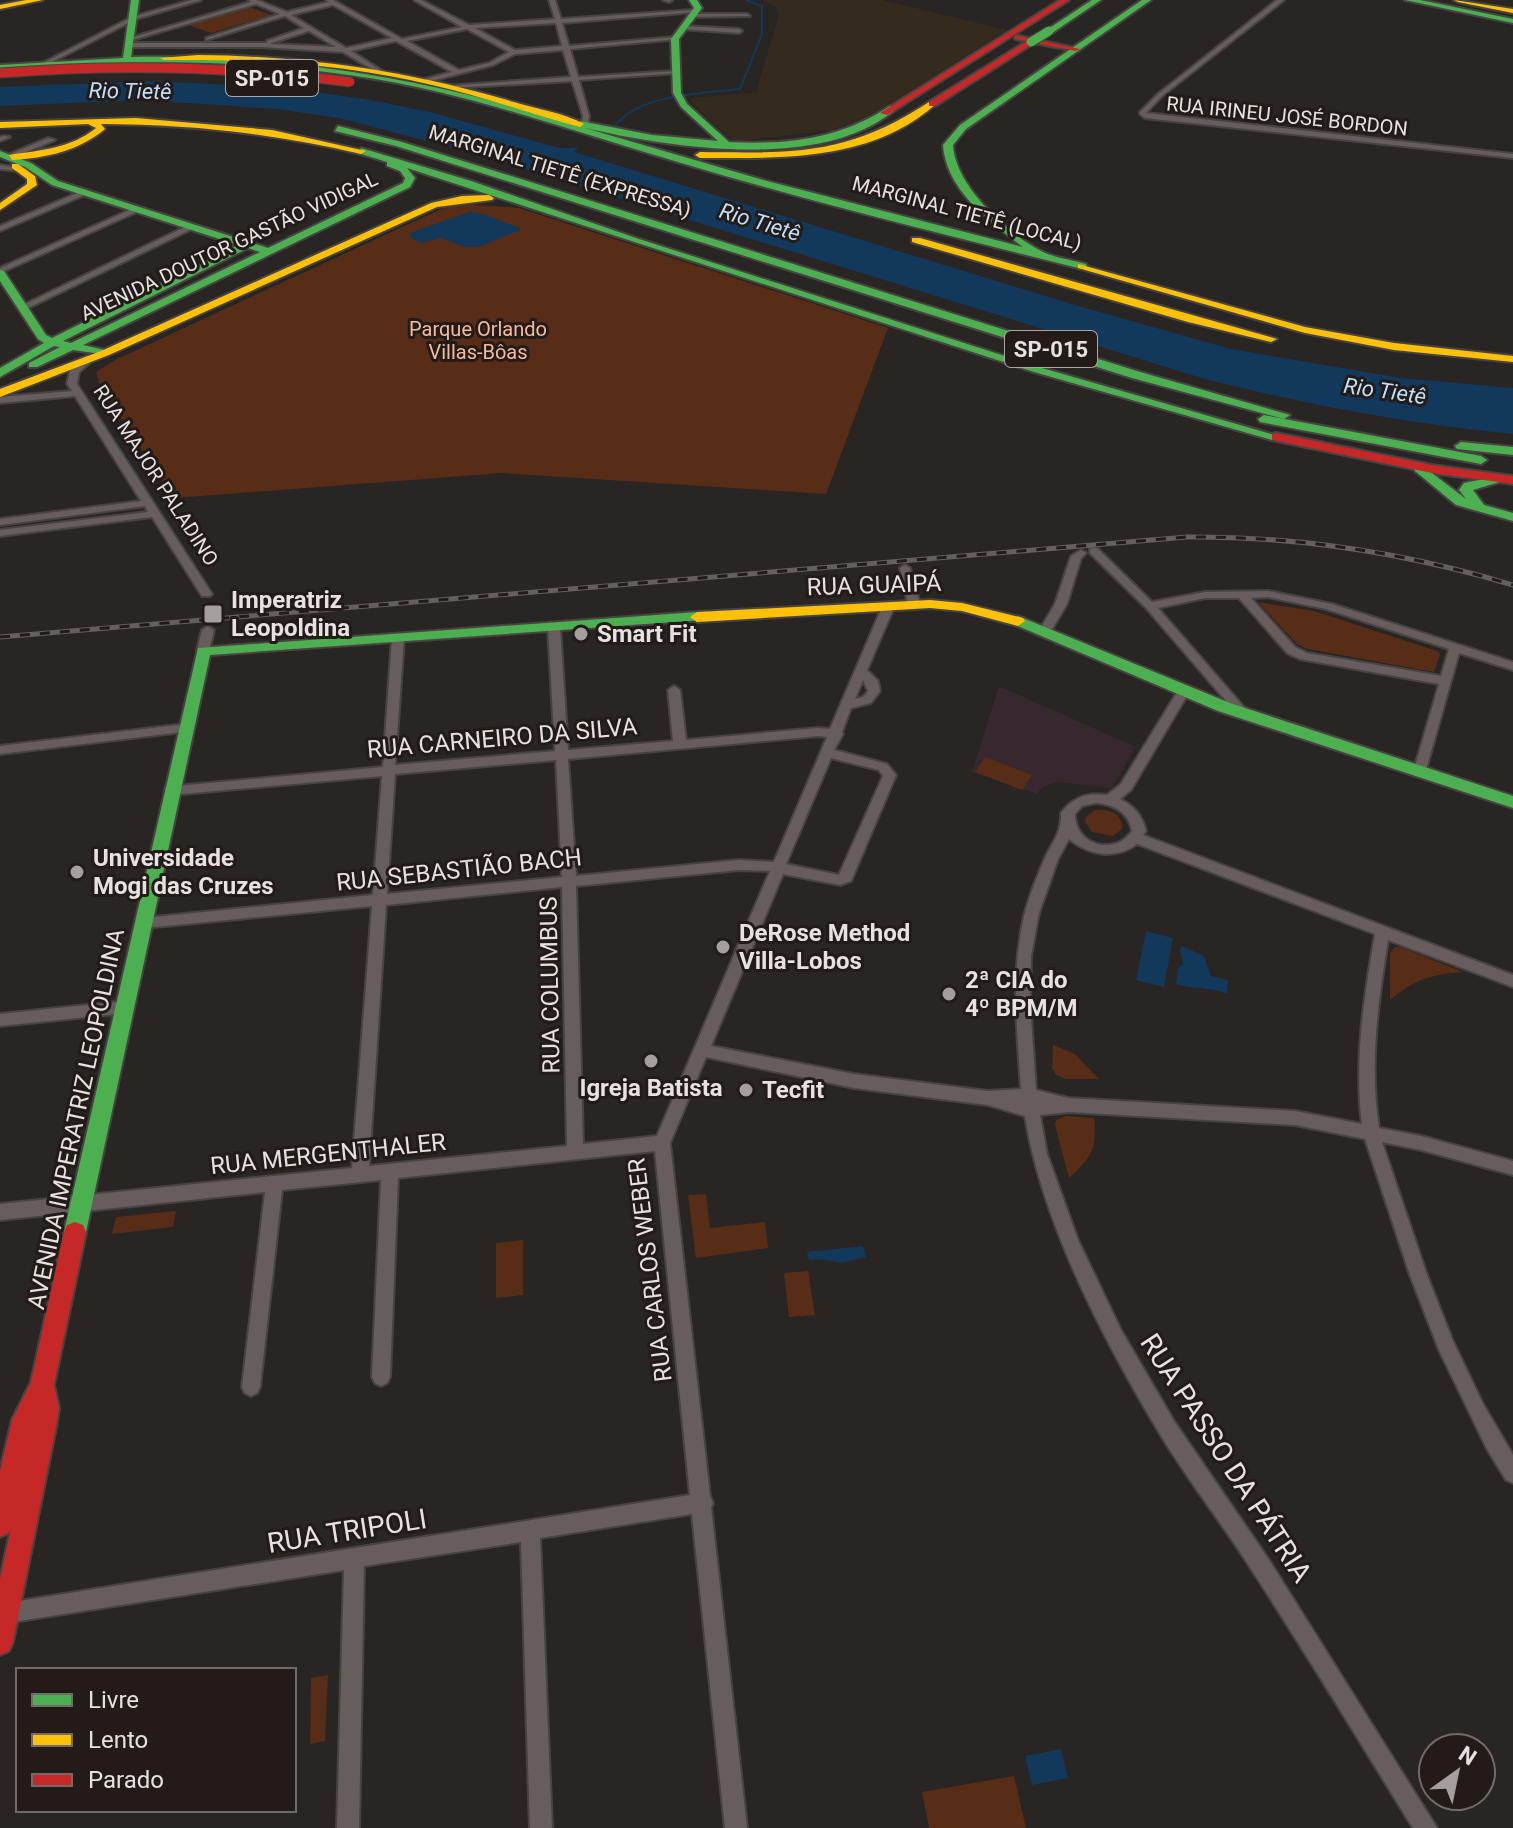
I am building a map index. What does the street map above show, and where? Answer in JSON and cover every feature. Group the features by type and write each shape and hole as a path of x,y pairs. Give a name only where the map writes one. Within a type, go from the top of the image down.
{"main road":[{"path":"621,138 677,153 726,157 793,155 865,141 896,127 1065,0"},
{"path":"621,138 727,145 848,135 1019,36 1049,31 1097,0"},
{"path":"1041,255 1015,239 965,187 948,164 947,153 952,138 963,127 1147,0"},
{"path":"1409,0 1512,11"},
{"path":"1427,0 1512,11"},
{"path":"1437,0 1512,11"},
{"path":"1458,0 1512,11"},
{"path":"1471,0 1512,11"},
{"path":"1491,0 1512,11"},
{"path":"0,5 34,2"},
{"path":"126,54 134,9"},
{"path":"685,18 675,73 678,96 727,145"},
{"path":"1019,36 1080,46"},
{"path":"126,54 148,59 298,66 421,82"},
{"path":"0,73 46,63 126,54 421,82 454,79 592,128 696,170"},
{"name":"MARGINAL TIETÊ (EXPRESSA)","path":"0,73 126,54 354,88 447,106 1219,328 1355,354 1423,363 1513,369"},
{"path":"148,59 222,57 352,65 421,82"},
{"path":"0,73 96,67 193,66 292,73 352,65 420,95 997,256 1183,297"},
{"name":"MARGINAL TIETÊ (LOCAL)","path":"421,82 592,128 722,172 1041,255 1261,319 1427,351 1513,359"},
{"path":"677,153 774,152 816,145 874,124 893,108"},
{"name":"MARGINAL TIETÊ (EXPRESSA)","path":"9,149 139,109 225,120 310,124 375,137 597,213 1172,386 1356,430 1513,451"},
{"path":"105,115 225,120 380,154 597,213 607,227 1029,368 1227,427 1328,451 1498,477"},
{"path":"9,149 105,115 199,118 334,136 562,216 969,341 1263,419 1513,462"},
{"path":"512,119 538,131"},
{"path":"9,149 81,121 225,120"},
{"path":"9,149 56,150 102,129 81,121"},
{"path":"808,139 869,121"},
{"path":"0,393 96,357 157,329 276,265 281,257 55,183 9,149"},
{"path":"9,149 33,182 27,192"},
{"name":"AVENIDA DOUTOR GASTÃO VIDIGAL","path":"0,381 407,185 410,178 406,172 380,154"},
{"path":"0,207 27,192 55,183"},
{"name":"AVENIDA DOUTOR GASTÃO VIDIGAL","path":"157,329 444,202 490,199 562,216"},
{"path":"0,373 51,342 248,244 296,238"},
{"path":"0,272 38,333 51,342"},
{"name":"RUA MAJOR PALADINO","path":"51,342 72,346 96,357"},
{"path":"1263,419 1287,428 1498,477"},
{"path":"1227,427 1498,477"},
{"path":"1356,430 1513,462"},
{"path":"1425,468 1453,497 1484,510 1513,517"},
{"path":"1484,510 1466,494 1469,486 1498,477"},
{"name":"RUA GUAIPÁ","path":"203,651 889,605 972,609 1045,631 1183,692 1513,802"},
{"name":"AVENIDA IMPERATRIZ LEOPOLDINA","path":"0,1524 3,1494 24,1420 42,1385 203,651"},
{"name":"AVENIDA IMPERATRIZ LEOPOLDINA","path":"0,1642 3,1613 32,1490 47,1408 42,1385"}],"street":[{"path":"46,63 134,9 198,0"},
{"path":"417,0 514,52"},
{"path":"552,0 574,80 592,128"},
{"path":"669,0 685,18"},
{"name":"RUA IRINEU JOSÉ BORDON","path":"1281,0 1160,95 1144,110 1145,116 1513,156"},
{"path":"126,54 254,1 310,28 352,65"},
{"path":"126,54 195,43 331,1 398,40 454,79 514,52 567,48 685,18 739,31"},
{"path":"195,43 262,45 352,65 398,40 469,27 557,21 747,16"},
{"path":"262,45 310,28"},
{"path":"481,89 675,73"},
{"path":"9,149 48,139 64,144"},
{"path":"0,229 85,193"},
{"path":"0,272 137,210"},
{"path":"23,307 192,227"},
{"name":"RUA MAJOR PALADINO","path":"73,386 77,368 96,357"},
{"name":"RUA MAJOR PALADINO","path":"42,377 55,376 73,386 206,594"},
{"path":"0,400 54,394 73,386"},
{"path":"0,522 147,503"},
{"path":"0,533 154,514"},
{"path":"1045,631 1061,604 1076,556 1088,552 1150,606 1243,713"},
{"path":"185,557 200,553"},
{"path":"192,570 206,565"},
{"path":"905,568 914,604"},
{"path":"1150,606 1205,595 1241,593 1302,600 1513,666"},
{"path":"1241,593 1291,650 1304,656 1446,681"},
{"name":"RUA CARLOS WEBER","path":"736,1828 662,1143 889,605"},
{"name":"RUA COLUMBUS","path":"554,627 569,881 575,1152"},
{"name":"AVENIDA IMPERATRIZ LEOPOLDINA","path":"203,651 208,630"},
{"path":"360,1173 398,638"},
{"path":"1419,773 1455,647"},
{"path":"674,690 680,745"},
{"path":"1110,800 1126,787 1183,692"},
{"path":"0,750 186,728"},
{"name":"RUA CARNEIRO DA SILVA","path":"171,790 818,732 837,734"},
{"name":"RUA SEBASTIÃO BACH","path":"144,923 739,865 779,867 835,880 843,879 890,775 883,767 828,753"},
{"path":"1126,787 1128,809"},
{"path":"1095,798 1110,800 1128,809 1139,823 1136,838 1122,848 1100,849 1079,841 1068,828 1068,813 1078,802 1095,798"},
{"name":"RUA PASSO DA PÁTRIA","path":"1068,828 1051,859 1032,913 1024,956 1023,1003 1030,1103 1039,1154 1070,1242 1115,1336 1167,1428 1262,1567 1426,1828"},
{"path":"1136,838 1513,981"},
{"path":"1051,859 1079,841"},
{"path":"1383,930 1368,1044 1371,1131 1412,1262 1439,1329 1466,1389 1513,1473"},
{"path":"0,1020 126,1007"},
{"path":"701,1050 854,1081 1030,1103 1295,1118 1371,1131 1513,1168"},
{"name":"RUA MERGENTHALER","path":"0,1212 662,1143"},
{"path":"381,1377 390,1171"},
{"path":"251,1387 274,1185"},
{"path":"3,1494 32,1490"},
{"name":"RUA TRIPOLI","path":"3,1613 703,1503"},
{"path":"530,1531 541,1828"},
{"path":"348,1828 354,1557"}],"shaded area":[{"path":"762,0 882,0 1007,30 880,110 854,122 831,130 734,142 690,98 756,92 779,14 775,7"},
{"path":"999,686 1136,747 1112,788 1057,782 1042,787 1037,794 972,772"}],"green space":[{"path":"249,7 271,15 211,33 189,25"},
{"name":"Parque Orlando Villas-Bôas","path":"464,204 519,208 888,328 826,494 502,473 174,498 101,389 96,372 117,359 439,210"},
{"path":"1258,602 1314,611 1437,651 1440,654 1434,672 1308,649 1298,645"},
{"path":"985,757 1032,775 1022,790 975,772"},
{"path":"1095,810 1114,813 1120,819 1122,829 1113,836 1092,832 1085,822 1086,817"},
{"path":"1395,947 1463,972 1424,979 1390,1000 1390,953"},
{"path":"1053,1045 1075,1054 1099,1079 1066,1079 1056,1075 1052,1068"},
{"path":"1066,1116 1094,1118 1095,1129 1091,1152 1069,1178 1055,1125 1056,1120"},
{"path":"706,1194 710,1228 765,1222 768,1248 696,1258 688,1195"},
{"path":"176,1211 173,1227 112,1234 116,1217"},
{"path":"523,1240 523,1295 496,1298 496,1243"},
{"path":"808,1271 815,1315 789,1317 784,1273"},
{"path":"328,1675 325,1741 310,1744 311,1678"},
{"path":"1014,1776 1026,1828 929,1828 922,1792"}],"water":[{"name":"Rio Tietê","path":"154,81 288,88 430,112 559,148 578,148 574,152 1075,305 1231,349 1401,378 1513,388 1513,434 1358,412 1205,379 476,154 339,118 277,109 142,100 0,106 0,87"},
{"path":"470,212 522,229 479,247 465,247 441,238 421,243 409,236 412,232"},
{"path":"1146,931 1173,938 1164,987 1136,980"},
{"path":"1182,946 1204,956 1211,976 1228,980 1227,994 1176,984 1178,968 1183,964"},
{"path":"863,1246 866,1257 842,1263 809,1260 807,1252"},
{"path":"1061,1749 1068,1778 1032,1785 1025,1756"}],"waterway":[{"path":"614,127 639,107 655,101 740,89 762,34 762,6 746,0"}],"railway":[{"path":"0,637 1187,537 1229,537 1352,549 1433,564 1513,585"}],"traffic: fast":[{"path":"127,59 135,0"},
{"path":"693,0 698,8 675,39 677,93 684,105 727,145"},
{"path":"1049,31 1097,0"},
{"path":"1041,255 997,222 967,191 949,160 948,145 963,127 1147,0"},
{"path":"1409,0 1513,21"},
{"path":"1031,42 1049,31"},
{"path":"0,67 154,59 257,62 410,83 488,102 763,183 1082,266"},
{"path":"580,124 696,143 787,144 829,138 865,126 893,108"},
{"path":"338,129 399,144 1136,375 1284,415"},
{"path":"361,151 468,183 635,241 1038,370 1276,437"},
{"path":"0,154 28,165 55,183 268,251"},
{"path":"33,365 407,185 410,178 403,169 390,164"},
{"path":"0,373 65,335 248,244"},
{"path":"0,273 42,337 51,342 105,353"},
{"path":"1264,419 1481,460"},
{"path":"1461,446 1513,451"},
{"path":"1420,468 1461,502 1513,517"},
{"path":"1480,508 1466,490 1469,486 1498,478"},
{"path":"75,1232 203,651 697,617"},
{"path":"1018,621 1224,707 1513,802"}],"traffic: slow":[{"path":"0,7 39,0"},
{"path":"1458,0 1513,11"},
{"path":"164,58 265,59 366,69 451,87 580,124"},
{"path":"700,155 784,155 847,146 884,133 932,104"},
{"path":"0,125 91,121 182,123 272,133 361,151"},
{"path":"12,157 48,153 72,146 102,127 92,123"},
{"path":"0,207 32,185 32,178 15,166"},
{"path":"0,393 105,353 434,205 462,199 489,198"},
{"path":"916,240 1192,320 1271,339"},
{"path":"1082,266 1305,330 1394,346 1513,359"},
{"path":"697,617 930,604 962,607 1018,621"}],"traffic: jam":[{"path":"884,113 1065,0"},
{"path":"1018,37 1076,49"},
{"path":"932,104 1031,42"},
{"path":"0,73 175,67 263,72 350,82"},
{"path":"1276,437 1432,469 1513,480"},
{"path":"0,1524 24,1420 42,1385 75,1232"},
{"path":"0,1642 45,1422 47,1408 42,1385"}],"place":[{"name":"Imperatriz Leopoldina","path":"213,614"},
{"name":"Smart Fit","path":"581,634"},
{"name":"Universidade Mogi das Cruzes","path":"77,872"},
{"name":"DeRose Method Villa-Lobos","path":"723,947"},
{"name":"2ª CIA do 4º BPM/M","path":"949,994"},
{"name":"Igreja Batista","path":"651,1061"},
{"name":"Tecfit","path":"746,1090"}]}
